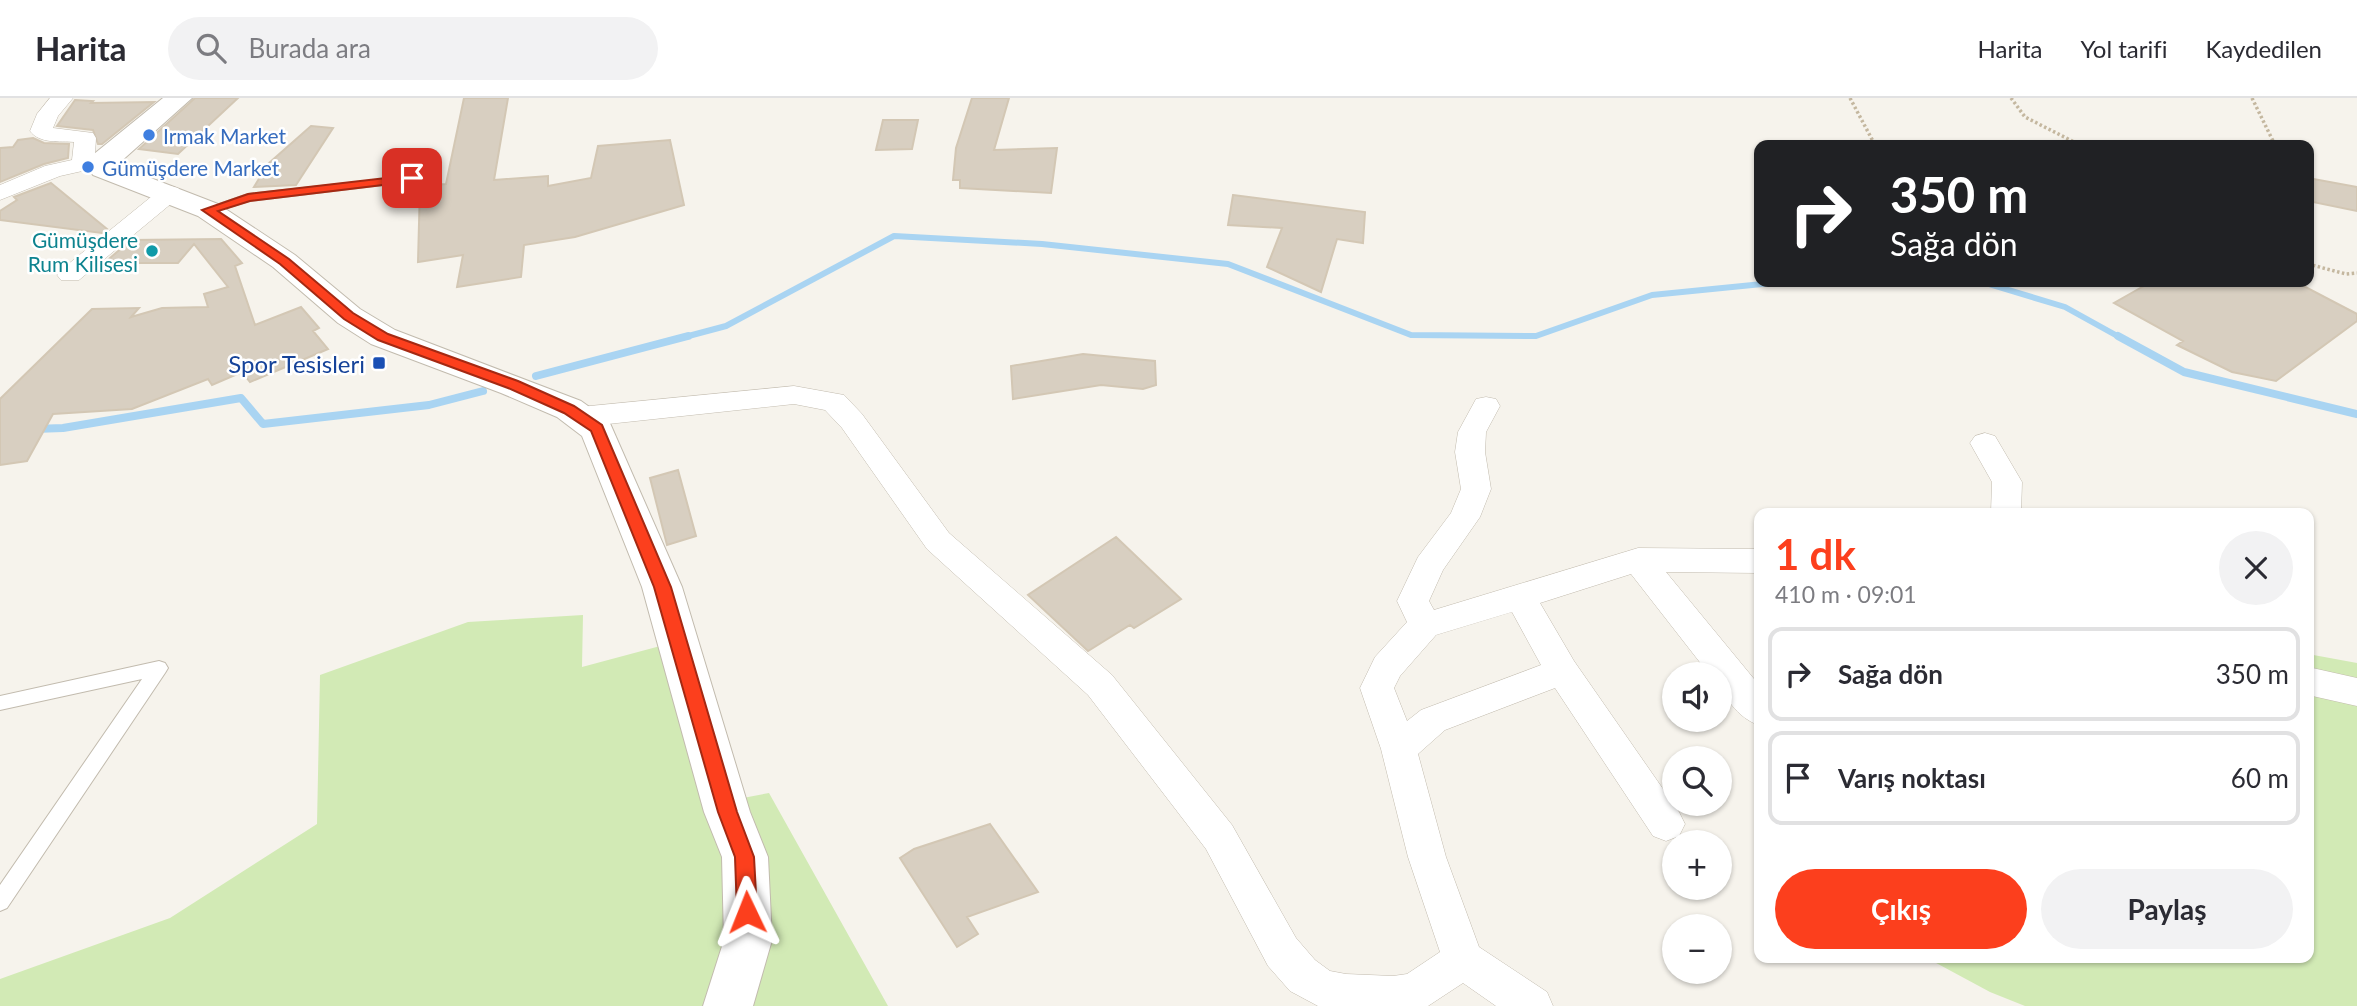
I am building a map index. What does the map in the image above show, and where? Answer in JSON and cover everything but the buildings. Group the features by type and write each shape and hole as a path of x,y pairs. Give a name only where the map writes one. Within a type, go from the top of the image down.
{"street":[{"path":"0,193 53,171 93,162 179,98"},
{"path":"58,99 41,131 46,134 72,134 85,138 93,162 103,169 208,210 284,261 349,316 383,337 513,385 580,417 597,429 662,587 727,812 745,857 747,940 728,1006"},
{"path":"70,275 170,193"},
{"path":"580,417 794,395 834,402 852,421 938,541 1100,685 1219,837 1282,952 1309,981 1344,993 1402,1000 1463,960"},
{"path":"1425,625 1413,601 1429,565 1465,517 1476,489 1470,452 1472,432 1486,406"},
{"path":"1985,443 2007,482 2006,508"},
{"path":"1532,1006 1463,960 1427,857 1399,749 1377,688 1387,667 1425,625 1638,560 1754,561"},
{"path":"1638,560 1754,705"},
{"path":"1520,597 1562,671 1666,824"},
{"path":"1399,749 1433,720 1562,671"},
{"path":"2314,682 2357,692"}],"lane":[{"path":"208,210 248,198 412,178"},
{"path":"0,704 159,668 0,902"}],"path":[{"path":"1850,98 1872,140"},
{"path":"2011,98 2025,117 2070,140"},
{"path":"2252,98 2273,140"},
{"path":"2314,266 2346,274 2357,273"}],"green space":[{"path":"583,615 582,667 664,645 706,805 769,793 888,1006 0,1006 0,979 170,918 317,824 320,675 468,622"},
{"path":"2314,655 2357,663 2357,1006 2025,1006 1990,992 1936,963 2314,963"}],"waterway":[{"path":"681,338 726,326 894,236 1042,244 1228,264 1411,335 1536,336 1652,295 1754,285"},
{"path":"1999,287 2065,307 2121,338"},
{"path":"536,376 688,336"},
{"path":"2118,336 2184,372 2357,414"},
{"path":"34,429 63,428 241,398 263,424 429,405 483,391"}],"place":[{"name":"Irmak Market","path":"149,135"},
{"name":"Gümüşdere Market","path":"88,167"},
{"name":"Gümüşdere Rum Kilisesi","path":"152,251"},
{"name":"Spor Tesisleri","path":"379,363"}],"route":[{"path":"412,178 248,198 208,210 284,261 321,289 349,316 383,337 513,385 569,409 597,429 662,587 727,812 745,857 747,912"}]}
